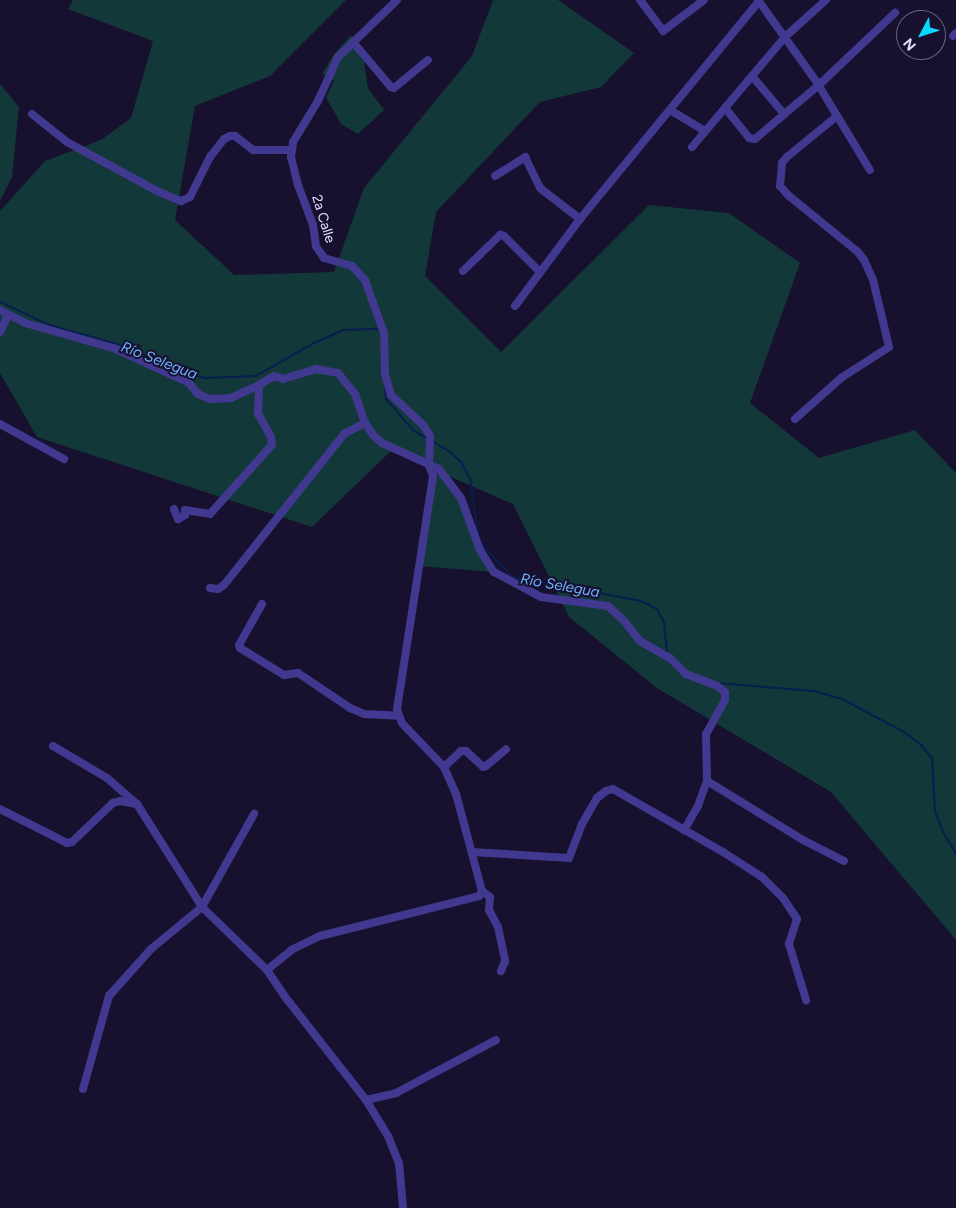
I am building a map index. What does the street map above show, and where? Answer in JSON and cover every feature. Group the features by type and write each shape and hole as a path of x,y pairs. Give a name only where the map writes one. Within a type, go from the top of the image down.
{"street":[{"path":"32,114 67,142 157,191 180,201 190,197 210,157 224,139 230,136 235,136 253,150 291,150 338,57 397,0"},
{"path":"640,0 662,31 704,0"},
{"path":"515,306 580,219 759,0 819,85 870,170"},
{"path":"692,147 785,37 826,0"},
{"path":"725,108 752,139 819,85 895,13"},
{"path":"353,42 391,87 394,88 428,60"},
{"path":"752,76 784,114"},
{"path":"670,110 705,132"},
{"path":"795,419 841,378 889,347 873,280 864,260 858,252 789,196 780,186 782,163 837,116"},
{"name":"2a Calle","path":"291,150 298,184 312,225 316,246 324,258 352,266 365,280 384,333 385,374 391,395 423,425 430,440 429,465 433,476 397,709 400,716"},
{"path":"495,176 525,157 540,188 580,219"},
{"path":"463,271 500,235 504,236 540,272"},
{"path":"0,310 25,323 116,349 189,383 198,394 210,399 231,398 274,376 283,379 316,369 338,373 355,394 365,423 373,435 382,443 439,470 460,498 480,550 494,572 541,597 608,606 625,622 640,641 667,656 691,676 717,686 725,692 725,700 706,734 707,782 698,806 684,830"},
{"path":"0,332 8,315"},
{"path":"174,509 178,519 185,516 185,510 210,514 272,445 271,437 258,414 259,385"},
{"path":"210,588 218,589 224,585 344,434 365,423"},
{"path":"0,424 64,459"},
{"path":"262,604 239,645 242,650 284,675 298,673 364,714 400,716 402,723 444,767 456,794 482,890 490,897 489,910 500,934 505,961 501,971"},
{"path":"53,746 107,778 137,804 202,907 267,970 286,998 366,1100 388,1136 399,1163 404,1208"},
{"path":"444,767 461,751 466,751 483,766 486,766 506,749"},
{"path":"707,782 780,826 844,861"},
{"path":"472,852 569,858 582,824 597,798 606,791 613,789 762,877 796,915 797,919 790,948 806,1000"},
{"path":"0,809 67,843 72,842 113,803 120,801 137,804"},
{"path":"83,1089 109,996 151,949 202,907 254,814"},
{"path":"267,970 293,949 320,936 479,896 482,890"},
{"path":"366,1100 396,1093 496,1040"}],"green space":[{"path":"73,0 346,0 270,76 195,106 175,220 234,275 334,272 364,188 472,56 493,0 558,0 634,53 601,87 540,102 436,212 425,276 501,352 649,205 729,213 800,263 750,403 819,458 915,430 956,473 956,940 831,792 657,688 569,617 513,504 391,451 312,527 37,437 0,373 0,211 45,161 101,140 131,118 153,41 68,9"},
{"path":"351,35 362,50 368,88 384,110 358,134 341,124 326,97 334,81 322,74 334,54"},
{"path":"0,84 19,107 12,177 0,201"},
{"path":"440,475 459,497 494,572 418,566 433,476"}],"waterway":[{"name":"Río Selegua","path":"0,302 49,325 114,343 204,378 256,376 312,344 344,330 379,329"},
{"name":"Río Selegua","path":"385,387 386,399 413,430 428,439"},
{"name":"Río Selegua","path":"432,441 450,452 461,462 470,479 478,533"},
{"name":"Río Selegua","path":"480,542 512,577 641,601 657,609 664,623 667,654"},
{"name":"Río Selegua","path":"718,683 814,691 842,699 904,732 921,745 932,758 935,811 943,832 956,854"}]}
